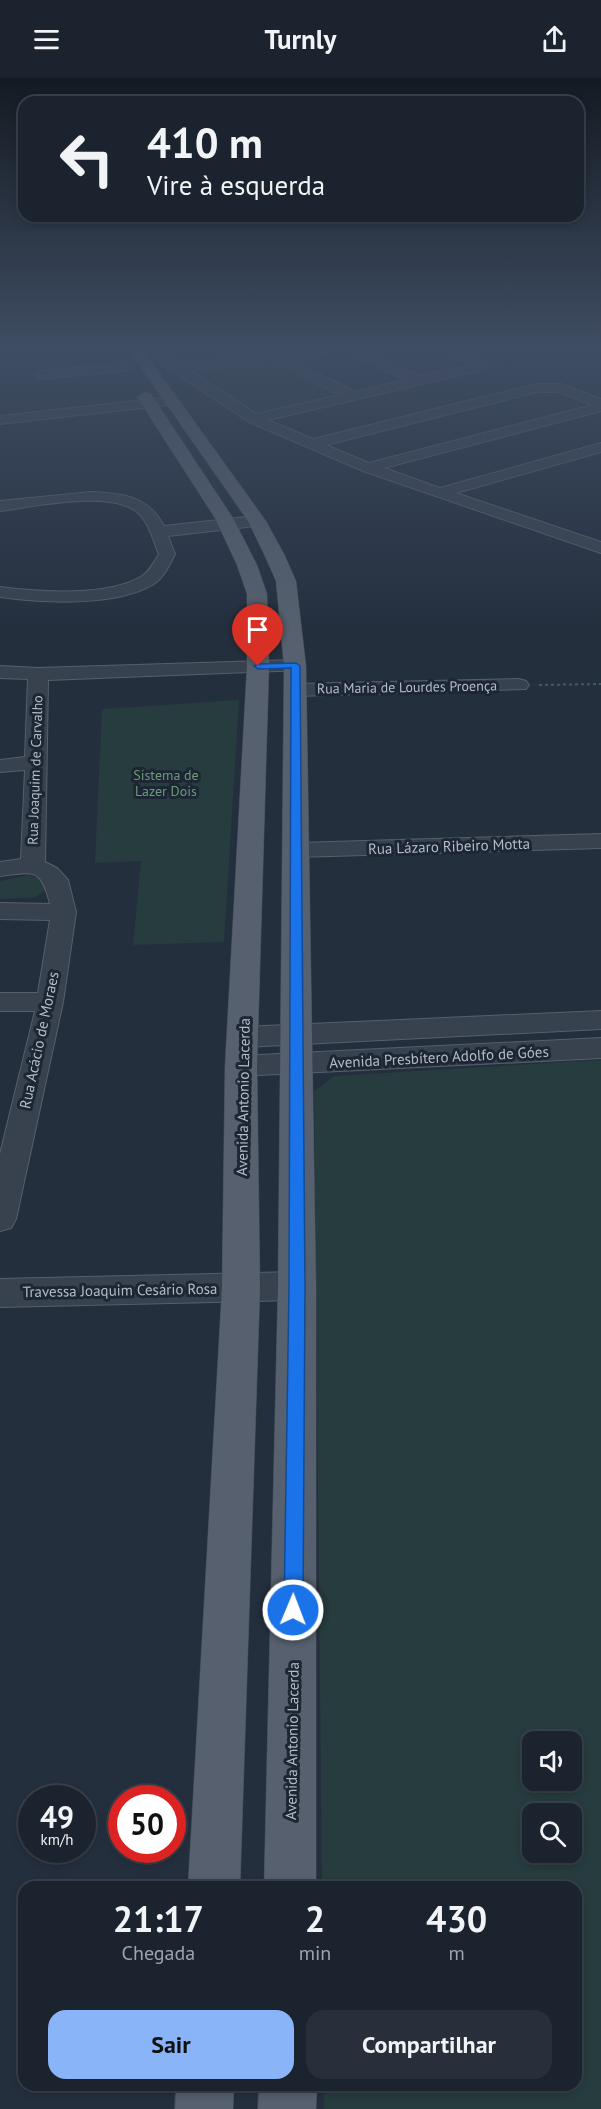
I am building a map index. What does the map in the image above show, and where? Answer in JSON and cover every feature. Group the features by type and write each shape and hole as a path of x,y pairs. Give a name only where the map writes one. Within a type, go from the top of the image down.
{"main road":[{"name":"Avenida Antonio Lacerda","path":"186,441 237,516 286,581 296,678 297,1287 290,1881"},
{"name":"Avenida Antonio Lacerda","path":"214,1881 241,1288 242,1051 258,666 257,594 247,565 237,516"},
{"path":"204,2109 205,2091"},
{"path":"287,2109 288,2091"}],"street":[{"path":"305,441 368,468 601,548"},
{"path":"312,444 325,441"},
{"path":"368,468 469,441"},
{"path":"438,493 601,447"},
{"path":"0,506 82,496 114,499 138,505 149,516 167,554 161,569 148,580 134,586 92,594 0,592"},
{"path":"149,516 178,513 237,516"},
{"path":"157,532 237,516"},
{"name":"Rua Maria de Lourdes Proença","path":"0,672 38,674 258,666 296,678 519,685"},
{"name":"Rua Joaquim de Carvalho","path":"37,866 38,674"},
{"path":"0,765 36,763"},
{"name":"Rua Lázaro Ribeiro Motta","path":"296,850 601,841"},
{"path":"0,869 37,866"},
{"name":"Rua Acácio de Moraes","path":"0,1219 11,1115 50,1002 64,912 56,880 37,866"},
{"path":"0,911 64,912"},
{"path":"0,1002 50,1002"},
{"name":"Avenida Presbítero Adolfo de Góes","path":"296,1050 601,1020"},
{"name":"Avenida Presbítero Adolfo de Góes","path":"242,1051 601,1048"},
{"name":"Travessa Joaquim Cesário Rosa","path":"0,1293 297,1287"}],"path":[{"path":"519,685 601,684"}],"green space":[{"name":"Sistema de Lazer Dois","path":"239,700 224,942 133,945 141,861 95,863 102,709"},
{"path":"28,875 40,879 46,889 36,897 0,899 0,881"},
{"path":"601,1060 601,2109 324,2109 324,2091 582,2091 582,1881 322,1881 314,1092 334,1076"}],"route":[{"path":"258,666 296,666 297,1287 293,1610"}]}
